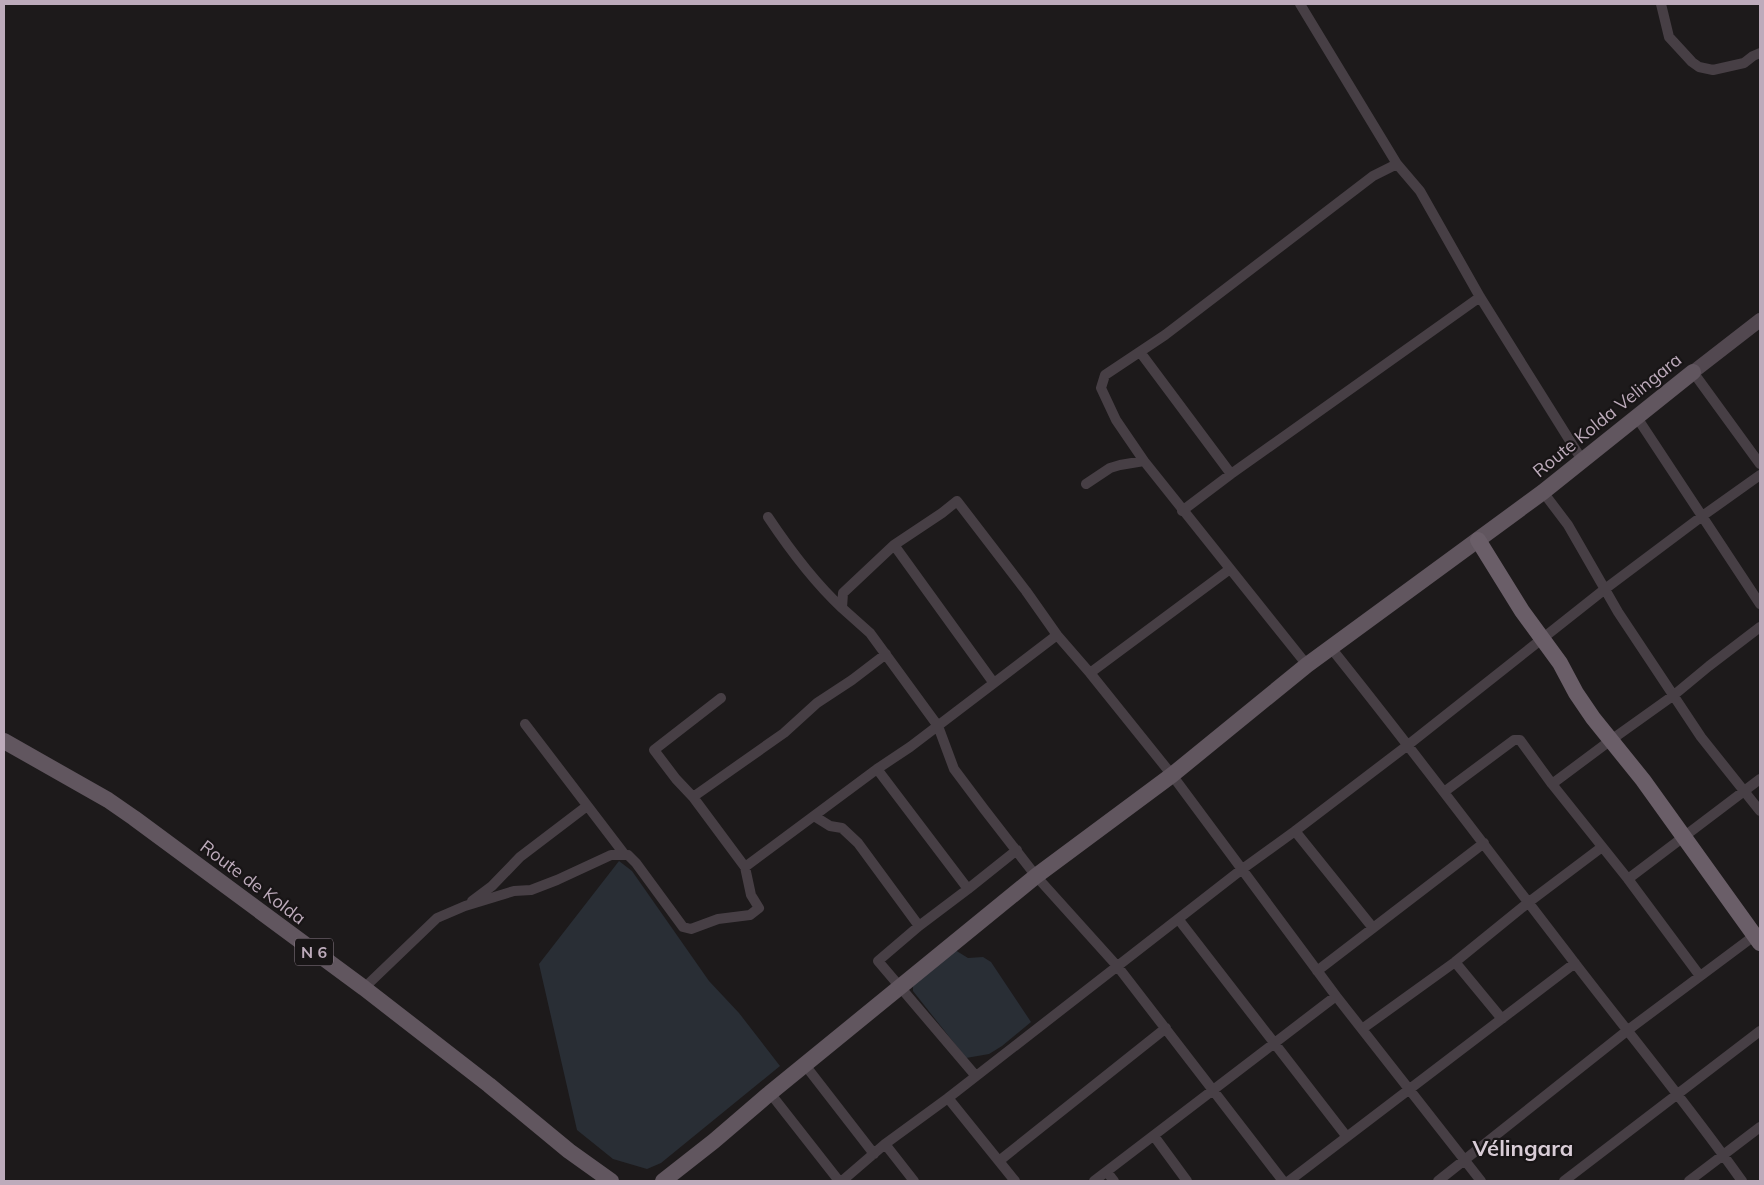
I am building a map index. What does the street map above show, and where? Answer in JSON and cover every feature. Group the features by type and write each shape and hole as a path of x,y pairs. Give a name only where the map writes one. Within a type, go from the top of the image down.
{"highway":[{"path":"1478,540 1522,611 1560,663 1576,693 1593,718 1632,766 1758,937"}],"main road":[{"name":"Route Kolda Velingara","path":"663,1181 1036,876 1172,775 1307,666 1543,492 1636,416 1760,320"},
{"name":"Route de Kolda","path":"4,740 108,800 364,988 489,1085 569,1151 611,1181"}],"street":[{"path":"1300,4 1397,164 1420,191 1480,297 1582,460"},
{"path":"1661,4 1669,37 1692,62 1699,66 1713,70 1744,63 1760,53"},
{"path":"1307,666 1144,462 1116,420 1101,388 1105,375 1180,324 1373,176 1397,164"},
{"path":"1182,510 1480,297"},
{"path":"1140,352 1230,474"},
{"path":"1693,372 1760,464"},
{"path":"1636,416 1760,604"},
{"path":"1086,484 1110,468 1144,462"},
{"path":"770,1093 840,1181 885,1144 948,1098 975,1075 1179,920 1241,870 1408,745 1605,588 1701,516 1760,475"},
{"path":"1543,492 1568,525 1618,612 1702,737 1760,811"},
{"path":"842,608 843,593 894,545 957,501 1026,591 1057,636 1090,673 1172,775 1336,996 1481,1181"},
{"path":"768,517 790,551 815,581 870,633 938,726 954,769 1036,876 1118,966 1283,1181"},
{"path":"894,545 993,682"},
{"path":"1090,673 1230,569"},
{"path":"1552,784 1674,695 1760,627"},
{"path":"745,867 938,726 993,682 1057,636"},
{"path":"1331,648 1484,843 1742,1181"},
{"path":"693,797 784,733 817,703 852,680 886,654"},
{"path":"364,988 437,918 465,906 514,891 531,890 558,880 612,855 628,855 636,863 683,927 691,929 718,919 750,914 759,908 751,895 745,867 693,797 676,779 654,750 721,698"},
{"path":"525,724 625,855"},
{"path":"1444,792 1514,740 1520,740 1552,784 1628,879 1700,976"},
{"path":"877,769 968,889"},
{"path":"1628,879 1760,779"},
{"path":"465,906 492,886 520,857 587,806"},
{"path":"814,816 830,826 842,828 858,843 919,926"},
{"path":"1295,831 1373,928"},
{"path":"1317,971 1484,843"},
{"path":"1362,1029 1455,962 1529,902 1602,847"},
{"path":"975,1075 878,961 919,926 1017,850"},
{"path":"1179,920 1347,1137"},
{"path":"1438,1181 1628,1030 1700,976 1758,937"},
{"path":"1455,962 1502,1019"},
{"path":"1289,1181 1575,963"},
{"path":"1094,1181 1336,996"},
{"path":"999,1161 1166,1028"},
{"path":"1564,1181 1760,1031"},
{"path":"805,1065 874,1154"},
{"path":"948,1098 1015,1181"},
{"path":"1689,1181 1760,1127"},
{"path":"1154,1136 1187,1181"},
{"path":"885,1144 914,1181"},
{"path":"1107,1172 1114,1181"}],"shaded area":[{"path":"619,861 632,871 709,981 739,1013 780,1066 661,1163 647,1169 613,1159 577,1130 539,964"},
{"path":"955,950 968,958 983,957 991,962 1031,1022 1002,1046 989,1054 966,1058 913,991 913,984"}],"district":[{"name":"Vélingara","path":"1523,1148"}]}
